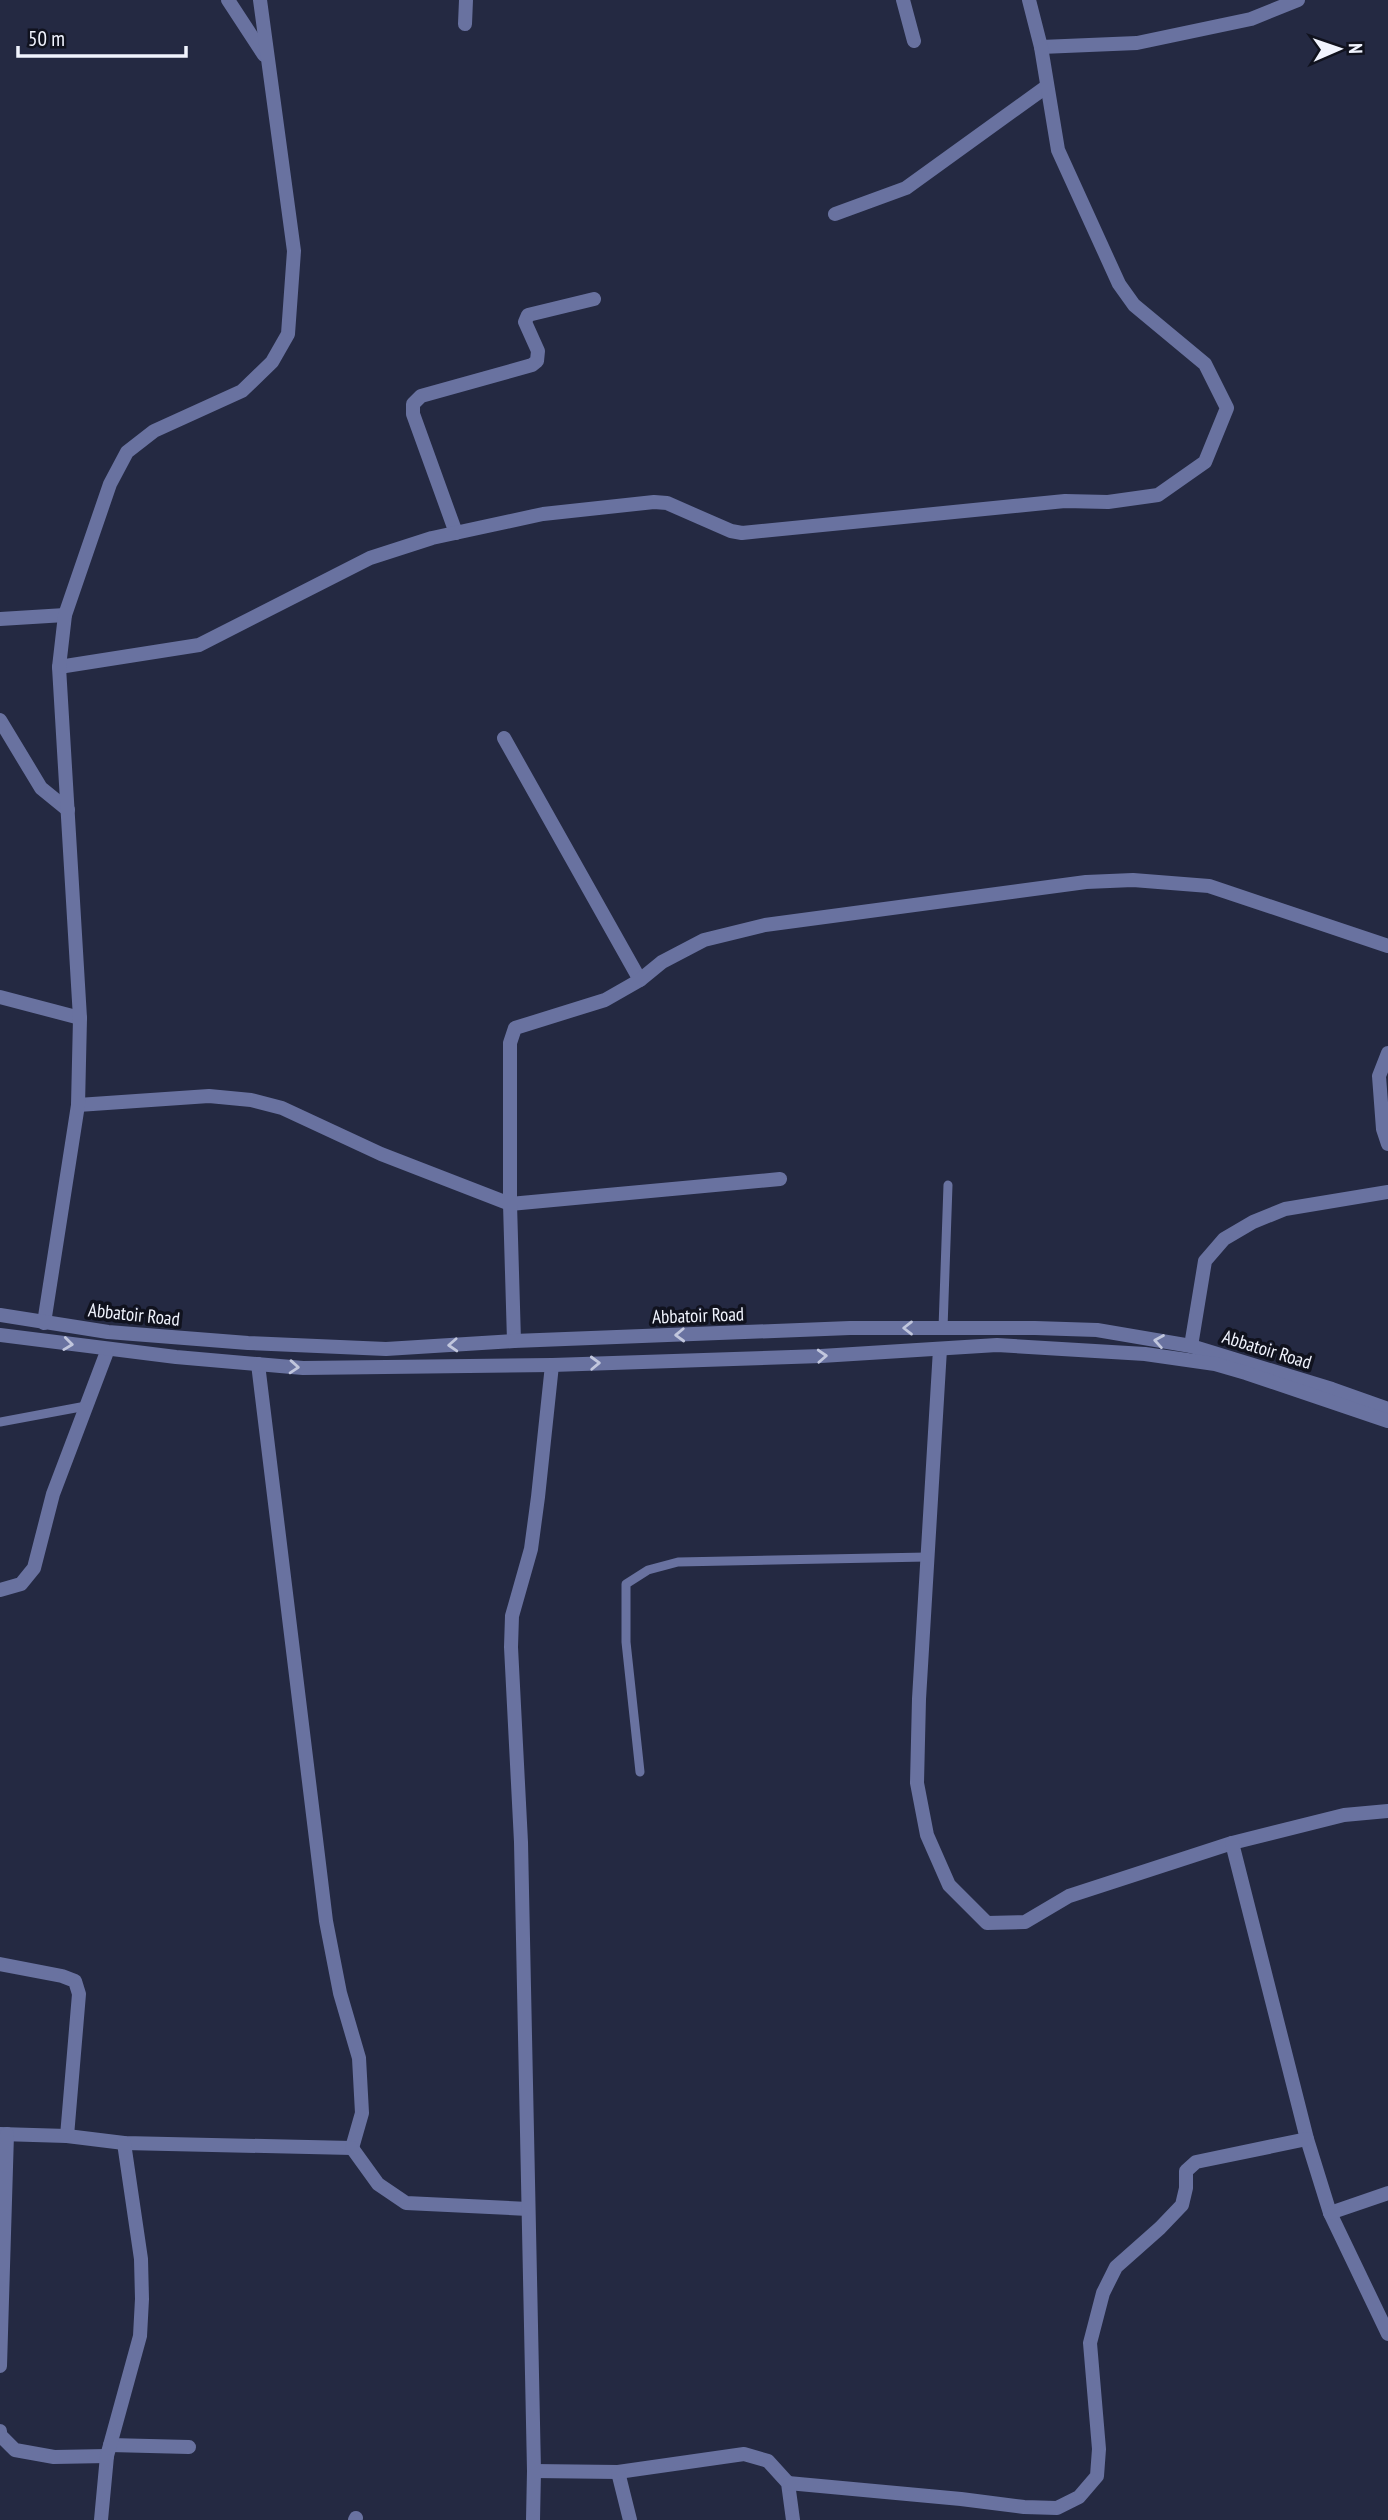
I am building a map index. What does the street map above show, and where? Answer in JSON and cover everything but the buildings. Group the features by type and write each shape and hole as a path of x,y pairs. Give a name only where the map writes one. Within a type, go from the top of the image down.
{"street":[{"path":"228,0 267,59"},
{"path":"44,1323 78,1105 80,1018 60,667 65,615 110,484 127,452 154,431 243,391 272,362 288,334 294,251 260,0"},
{"path":"465,24 466,0"},
{"path":"903,0 915,41"},
{"path":"60,667 199,645 370,558 456,533 543,514 654,502 667,503 742,533 1065,500 1108,502 1158,495 1205,462 1227,408 1205,364 1134,305 1119,284 1058,150 1041,47 1029,0"},
{"path":"1041,47 1137,43 1251,19 1298,0"},
{"path":"835,214 915,183 1046,87"},
{"path":"456,533 412,414 413,404 421,396 532,365 537,361 538,351 525,322 528,315 594,299"},
{"path":"0,619 65,615"},
{"path":"0,720 41,788 68,810"},
{"path":"504,738 640,980"},
{"path":"514,1341 510,1204 510,1043 515,1028 605,1000 640,980 662,962 704,940 765,925 1086,881 1133,880 1209,886 1388,946"},
{"path":"0,997 80,1018"},
{"path":"1388,1053 1379,1076 1383,1129 1388,1144"},
{"path":"78,1105 209,1096 251,1100 282,1108 381,1154 510,1204 780,1179"},
{"path":"1191,1346 1205,1261 1224,1239 1253,1222 1285,1209 1388,1192"},
{"name":"Abbatoir Road","path":"0,1315 108,1332 235,1342 372,1348 850,1328 1097,1330 1191,1346 1388,1409"},
{"name":"Abbatoir Road","path":"0,1335 108,1349 303,1368 552,1365 821,1356 997,1345 1145,1354 1215,1364 1388,1421"},
{"path":"0,1590 20,1584 34,1568 53,1494 108,1349"},
{"path":"940,1349 919,1699 917,1783 927,1835 949,1885 987,1923 1025,1922 1069,1896 1233,1843 1344,1815 1388,1811"},
{"path":"258,1364 326,1921 340,1993 359,2058 362,2113 352,2148"},
{"path":"533,2520 522,1842 511,1647 512,1616 531,1549 552,1365"},
{"path":"1233,1843 1307,2139 1330,2213 1388,2334"},
{"path":"0,1964 62,1976 75,1982 79,1994 66,2136"},
{"path":"0,2366 4,2134 66,2136 124,2143 352,2148"},
{"path":"788,2483 961,2499 1057,2514 1079,2497 1097,2476 1099,2449 1090,2343 1103,2293 1116,2267 1182,2205 1186,2171 1196,2162 1307,2139"},
{"path":"101,2520 108,2451 140,2336 141,2259 124,2143"},
{"path":"352,2148 378,2184 406,2203 528,2209"},
{"path":"1330,2213 1388,2193"},
{"path":"0,2431 0,2435 15,2450 54,2457 189,2447"},
{"path":"534,2471 618,2472 744,2454 768,2461 788,2483 793,2520"},
{"path":"618,2472 630,2520"}],"lane":[{"path":"943,1328 948,1185"},
{"path":"0,1422 86,1406"},
{"path":"640,1772 626,1642 626,1584 648,1570 678,1562 927,1557"}]}
